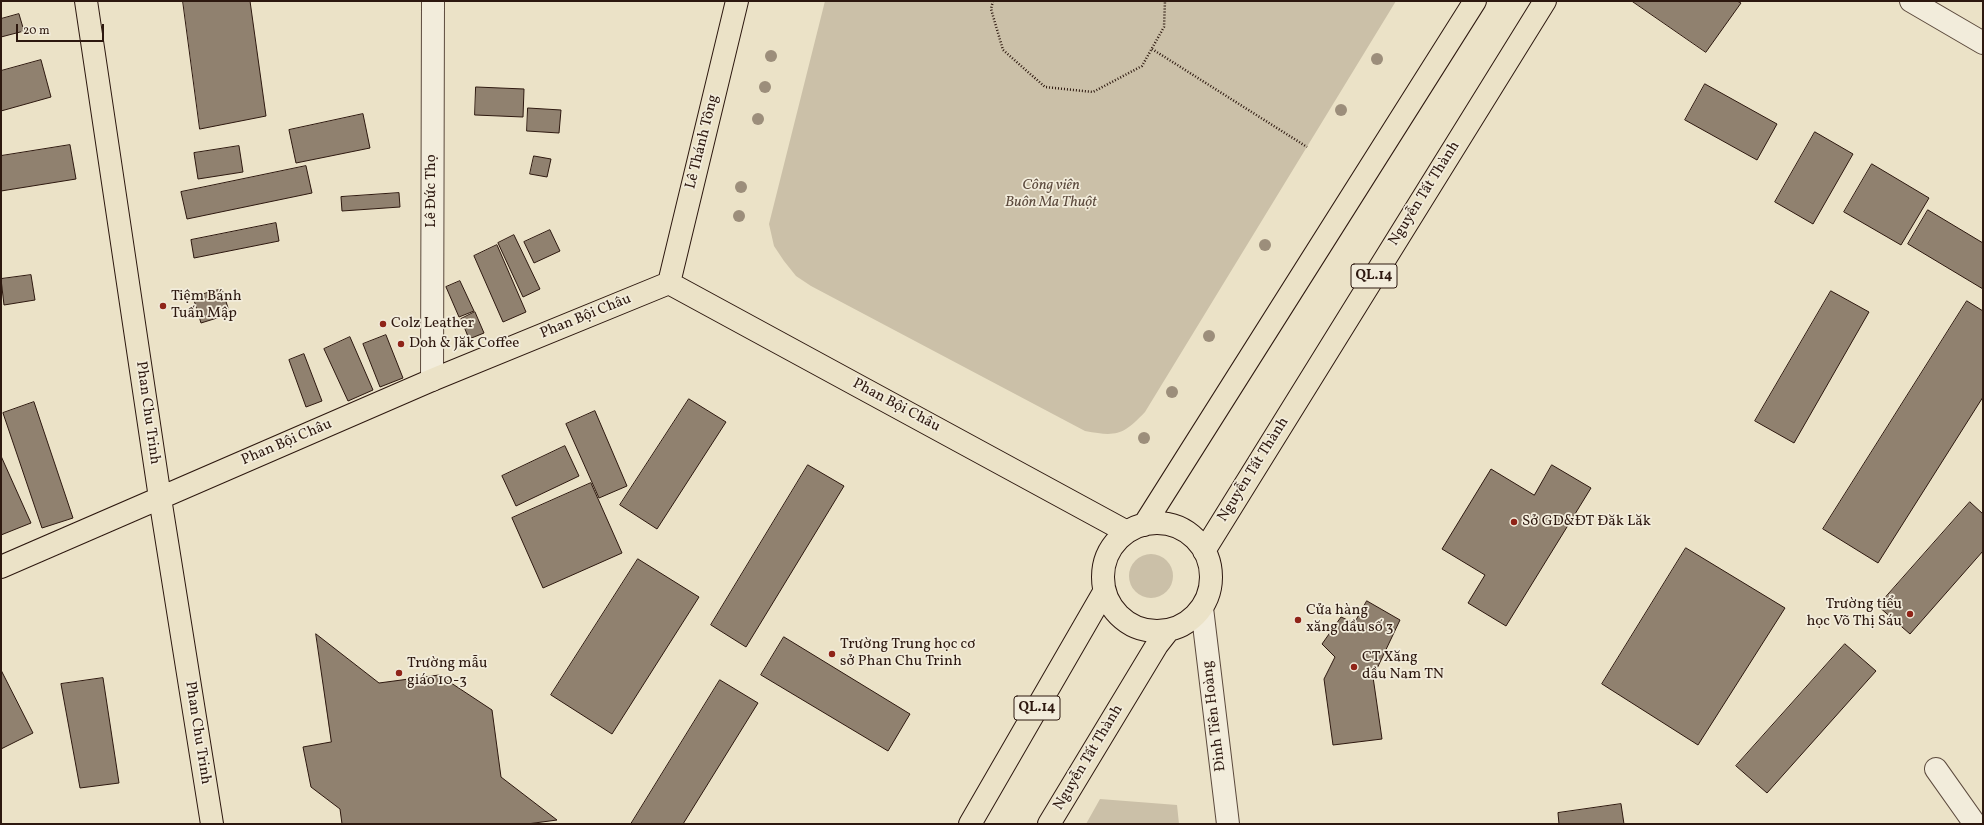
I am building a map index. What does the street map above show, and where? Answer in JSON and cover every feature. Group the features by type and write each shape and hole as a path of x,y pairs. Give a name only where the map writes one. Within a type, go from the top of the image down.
{"main road":[{"name":"Phan Chu Trinh","path":"86,1 160,498 212,824"},
{"name":"Lê Thánh Tông","path":"669,283 737,1"},
{"path":"1136,528 1159,523 1177,527 1193,536 1204,551 1210,565 1211,580 1208,594 1202,608 1181,626 1168,630 1153,631 1139,629 1125,622 1109,603 1104,592 1102,575 1105,560 1114,544 1136,528 1475,1"},
{"name":"Nguyễn Tất Thành","path":"1204,551 1545,1"},
{"name":"Phan Bội Châu","path":"1,567 432,380 669,283 1136,528"},
{"name":"QL.14","path":"970,824 1104,592"},
{"name":"Nguyễn Tất Thành","path":"1049,824 1157,645 1168,630"}],"street":[{"name":"Lê Đức Thọ","path":"432,380 433,1"},
{"path":"1911,1 1983,44"},
{"name":"Đinh Tiên Hoàng","path":"1202,608 1228,824"},
{"path":"1936,769 1975,824"}],"path":[{"path":"993,1 991,9 1003,50 1045,87 1093,92 1142,66 1164,27 1165,1"},
{"path":"1152,49 1308,147"}],"green space":[{"name":"Công viên Buôn Ma Thuột","path":"825,1 1396,1 1145,412 1125,430 1112,434 1105,434 1085,431 811,286 796,276 774,246 769,224"},
{"path":"1147,554 1155,554 1160,555 1167,560 1172,567 1172,585 1167,592 1160,597 1147,598 1139,595 1132,588 1129,580 1129,572 1132,564 1139,557"},
{"path":"1100,799 1177,805 1179,824 1086,824"}],"building":[{"path":"183,1 250,1 266,116 200,129"},
{"path":"1632,1 1737,1 1741,3 1706,52"},
{"path":"19,14 24,31 1,37 1,19"},
{"path":"41,60 51,97 1,111 1,71"},
{"path":"1705,84 1777,124 1757,160 1685,120"},
{"path":"476,87 524,89 523,117 475,115"},
{"path":"528,108 561,110 559,133 527,131"},
{"path":"363,114 370,148 296,163 289,130"},
{"path":"1815,132 1853,154 1813,224 1775,202"},
{"path":"70,145 76,179 1,191 1,156"},
{"path":"239,146 243,172 198,179 194,153"},
{"path":"534,156 551,159 547,177 530,174"},
{"path":"1872,164 1929,198 1901,245 1844,212"},
{"path":"306,166 312,193 187,219 181,192"},
{"path":"399,193 400,207 342,211 341,197"},
{"path":"1928,210 1983,243 1983,289 1908,244"},
{"path":"276,223 279,241 194,258 191,240"},
{"path":"550,230 560,251 534,263 524,242"},
{"path":"514,235 540,289 523,297 498,243"},
{"path":"497,245 526,312 503,322 474,256"},
{"path":"31,275 35,300 4,305 1,279"},
{"path":"460,281 474,311 459,317 446,287"},
{"path":"222,289 230,314 201,323 193,297"},
{"path":"1831,291 1869,312 1794,443 1755,421"},
{"path":"1967,301 1983,311 1983,397 1878,563 1823,529"},
{"path":"475,312 484,333 469,339 461,319"},
{"path":"386,335 403,378 380,387 363,344"},
{"path":"350,337 373,390 348,401 324,349"},
{"path":"304,354 322,401 306,407 289,360"},
{"path":"689,399 726,422 657,529 620,505"},
{"path":"34,402 73,518 42,528 3,413"},
{"path":"595,411 627,486 599,498 566,424"},
{"path":"565,446 579,476 516,506 502,476"},
{"path":"1,456 31,523 1,535"},
{"path":"808,465 844,486 746,647 711,625"},
{"name":"Sở GD&ĐT Đăk Lăk","path":"1552,465 1591,488 1506,626 1468,603 1485,575 1442,549 1491,469 1534,495"},
{"path":"591,483 622,553 543,588 512,518"},
{"path":"1970,502 1983,514 1983,551 1910,634 1878,606"},
{"path":"1686,548 1785,608 1698,745 1602,684"},
{"path":"638,559 699,597 612,734 551,695"},
{"name":"CT Xăng dầu Nam TN","path":"1367,601 1400,620 1373,677 1382,739 1333,745 1324,679 1335,657 1322,644 1341,617 1354,623"},
{"path":"316,634 379,683 439,675 492,710 501,777 557,820 527,824 342,824 340,809 311,787 303,747 331,742"},
{"path":"784,637 910,714 888,751 761,675"},
{"path":"1845,644 1876,671 1767,793 1736,766"},
{"path":"1,670 33,733 1,749"},
{"path":"103,678 119,783 80,788 61,684"},
{"path":"720,680 758,703 683,824 631,824"},
{"path":"1621,804 1624,824 1559,824 1558,813"}],"place":[{"name":"Tiệm Bánh Tuấn Mập","path":"163,306"},
{"name":"Colz Leather","path":"383,324"},
{"name":"Doh & Jăk Coffee","path":"401,344"},
{"name":"Sở GD&ĐT Đăk Lăk","path":"1514,522"},
{"name":"Trường tiểu học Võ Thị Sáu","path":"1910,614"},
{"name":"Cửa hàng xăng dầu số 3","path":"1298,620"},
{"name":"Trường Trung học cơ sở Phan Chu Trinh","path":"832,654"},
{"name":"CT Xăng dầu Nam TN","path":"1354,667"},
{"name":"Trường mẫu giáo 10-3","path":"399,673"}]}
